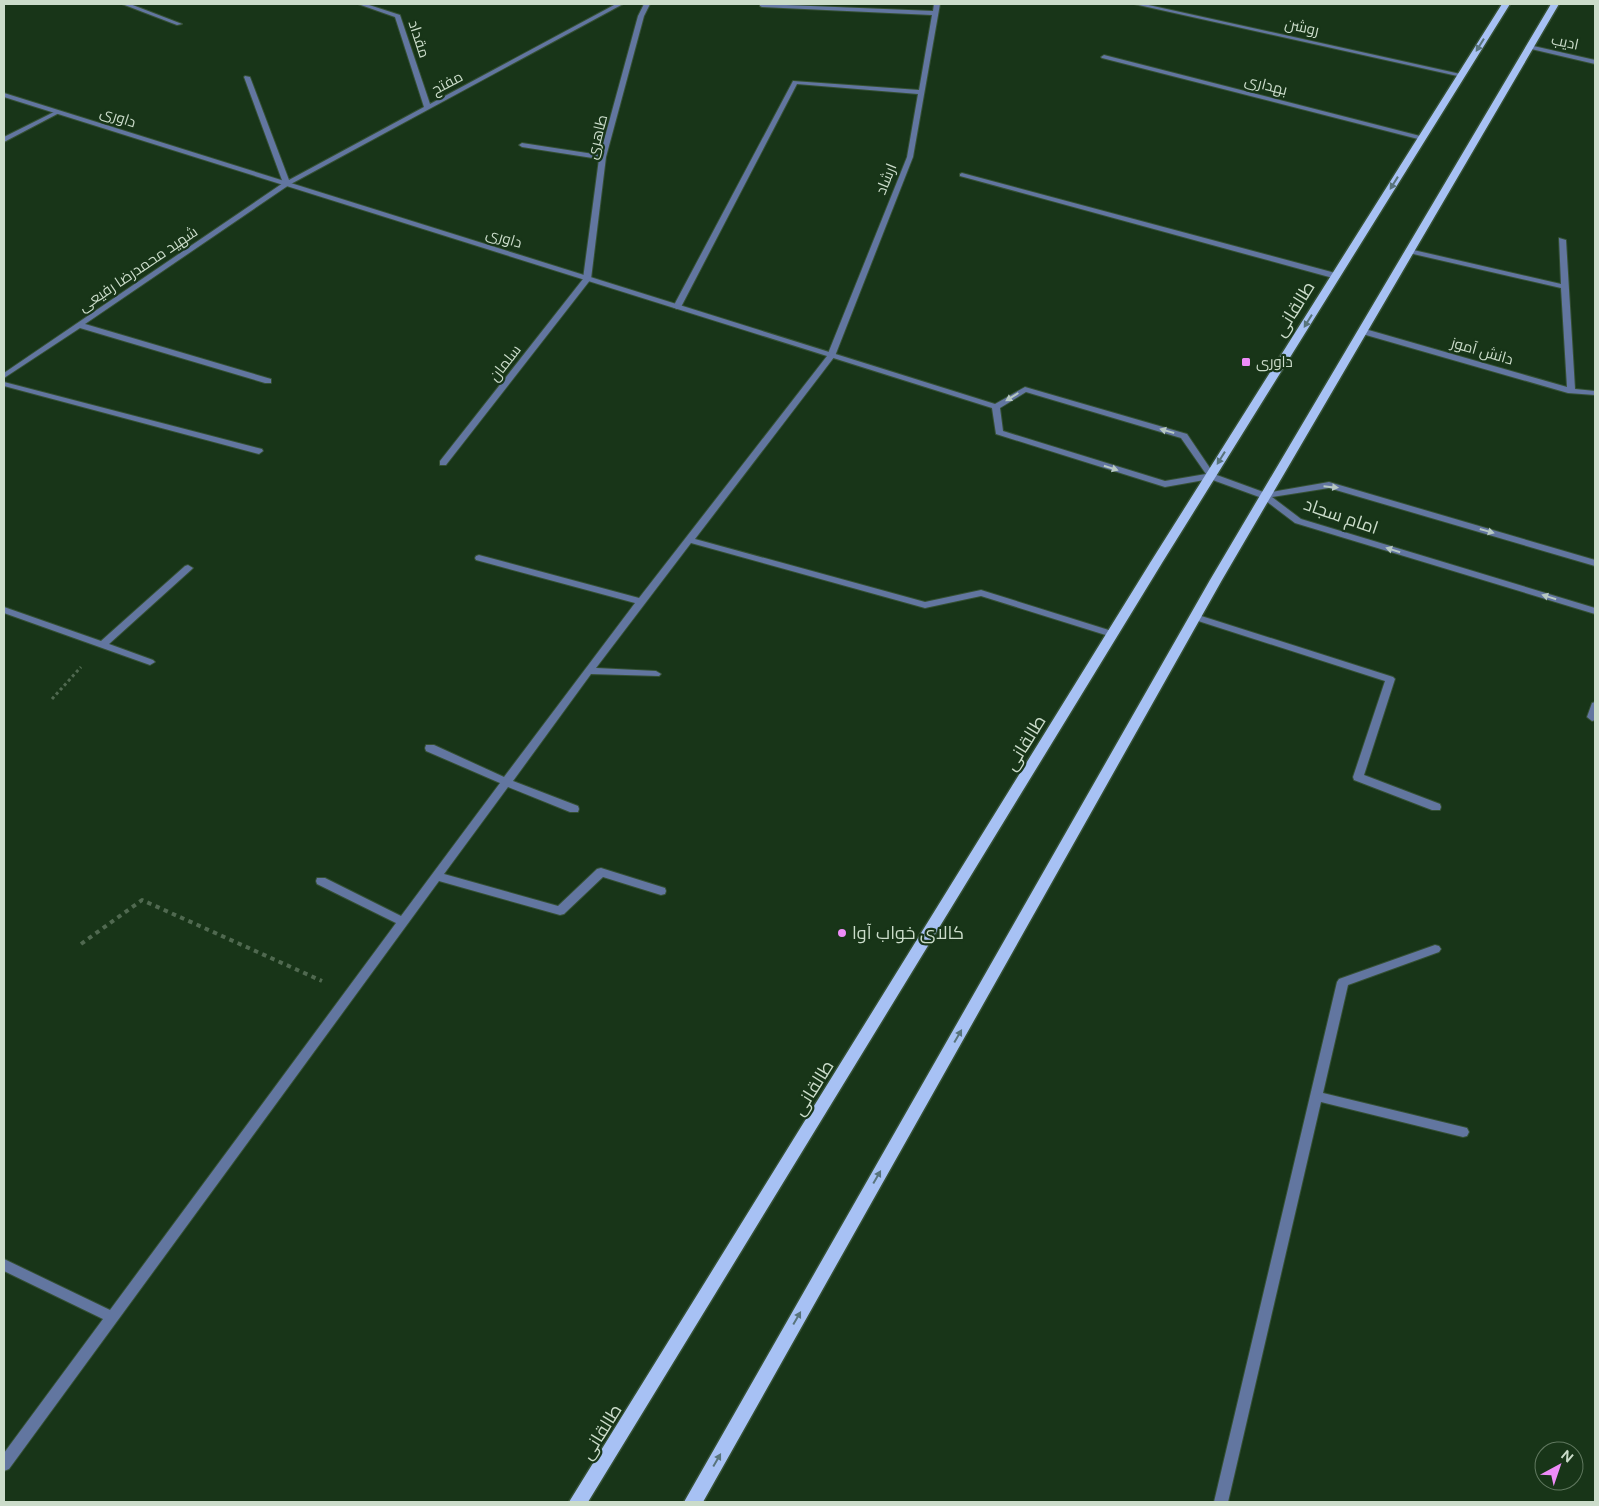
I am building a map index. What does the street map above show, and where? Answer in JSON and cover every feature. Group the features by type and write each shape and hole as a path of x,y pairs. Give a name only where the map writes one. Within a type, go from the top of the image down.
{"main road":[{"name":"طالقانی","path":"578,1502 1112,634 1506,4"},
{"path":"693,1502 1195,617 1555,4"}],"street":[{"path":"125,4 179,24"},
{"name":"مقداد","path":"361,4 398,16 428,108"},
{"name":"مفتح","path":"287,184 620,4"},
{"name":"طاهری","path":"587,279 604,157 641,16 647,4"},
{"path":"762,4 936,13"},
{"name":"ارشاد","path":"4,1464 588,671 831,356 910,157 937,4"},
{"name":"روشن","path":"1137,4 1462,75"},
{"name":"ادیب","path":"1530,47 1595,62"},
{"name":"بهداری","path":"1104,57 1422,138"},
{"path":"247,77 287,184"},
{"path":"677,307 795,82 921,92"},
{"name":"داوری","path":"4,95 996,407"},
{"path":"4,140 58,112"},
{"path":"522,145 604,157"},
{"path":"962,175 1336,276"},
{"name":"شهید محمدرضا رفیعی","path":"4,376 287,184"},
{"path":"1562,240 1571,391"},
{"path":"1409,252 1565,287"},
{"name":"سلمان","path":"444,463 587,279"},
{"path":"79,325 268,381"},
{"name":"دانش آموز","path":"1362,332 1571,391 1595,393"},
{"path":"4,384 259,451"},
{"path":"1211,476 1184,436 1025,389 996,407 999,432 1165,484 1211,476 1265,496"},
{"name":"امام سجاد","path":"1265,496 1329,485 1595,563"},
{"name":"امام سجاد","path":"1265,496 1298,522 1595,611"},
{"path":"689,540 925,605 981,593 1112,634"},
{"path":"479,558 641,602"},
{"path":"102,645 188,568"},
{"path":"4,610 150,662"},
{"path":"1195,617 1390,679 1358,777 1436,807"},
{"path":"588,671 656,674"},
{"path":"1592,717 1595,705"},
{"path":"430,748 506,782 574,809"},
{"path":"437,876 560,912 601,872 661,891"},
{"path":"321,881 403,922"},
{"path":"1222,1502 1343,982 1435,949"},
{"path":"1316,1096 1463,1132"},
{"path":"4,1265 112,1317"}],"path":[{"path":"52,699 102,645"},
{"path":"81,944 142,900 350,994"}],"place":[{"name":"داوری","path":"1246,362"},
{"name":"کالای خواب آوا","path":"842,933"}]}
